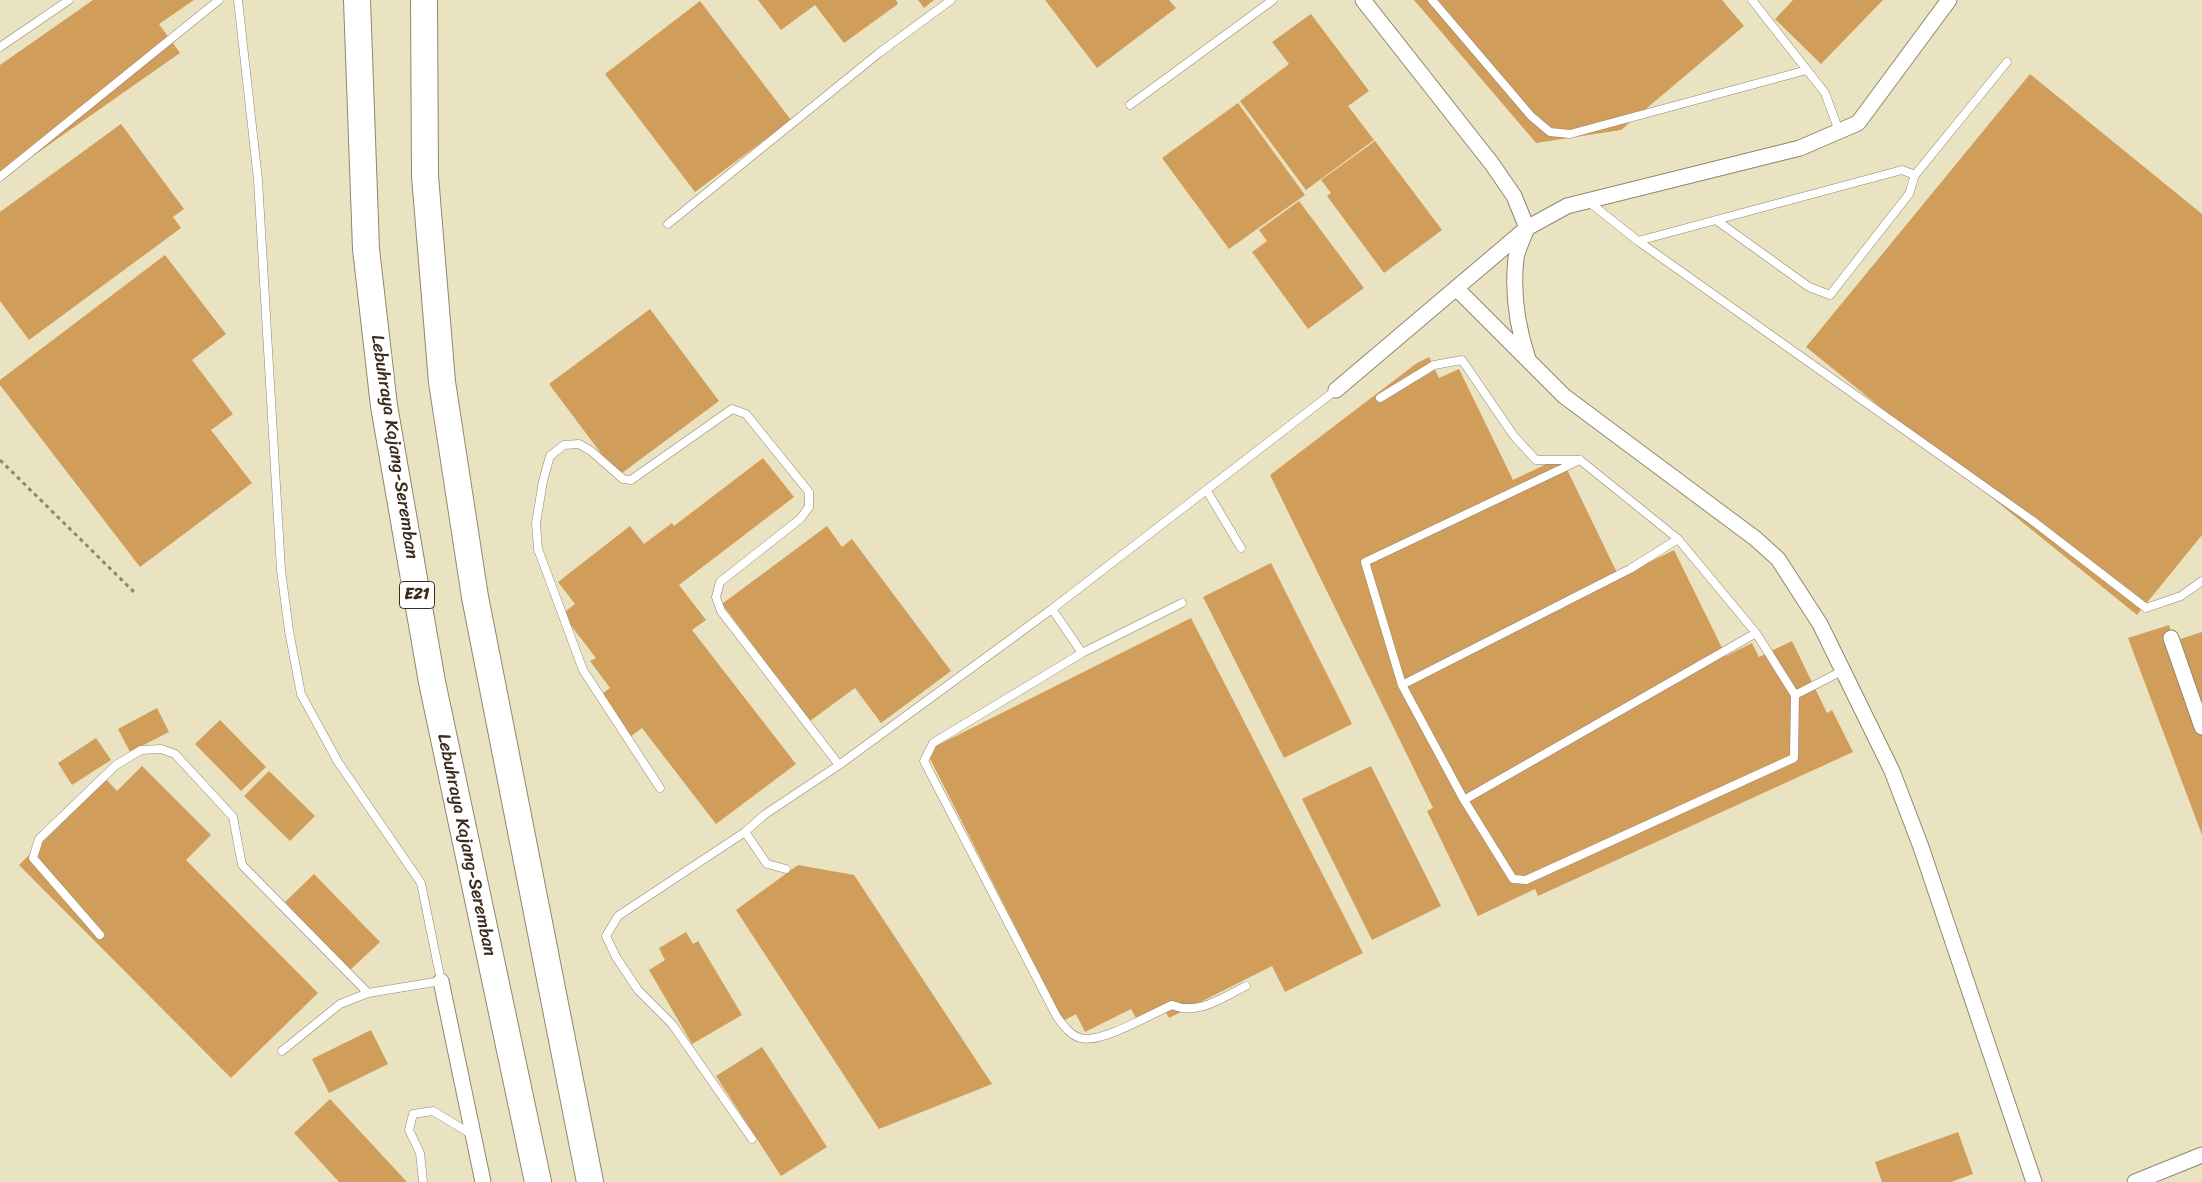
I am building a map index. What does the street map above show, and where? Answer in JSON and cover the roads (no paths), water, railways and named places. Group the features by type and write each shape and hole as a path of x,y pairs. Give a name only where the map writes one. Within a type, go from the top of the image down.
{"highway":[{"name":"Lebuhraya Kajang-Seremban","path":"357,0 366,249 384,406 432,682 538,1182"},
{"path":"424,0 425,176 442,382 475,597 590,1182"}],"street":[{"path":"1363,0 1492,164 1514,196 1527,228 1516,256 1515,291 1518,329 1529,362"},
{"path":"1336,390 1527,228 1567,206 1800,148 1858,123 1949,0"},
{"path":"1456,288 1564,396 1756,538 1778,559 1820,624 1892,771 1921,847 2034,1182"},
{"path":"2171,638 2202,727"},
{"path":"441,981 483,1182"},
{"path":"2135,1182 2202,1155"}],"lane":[{"path":"0,48 69,0"},
{"path":"0,176 219,0"},
{"path":"238,0 258,180 281,570 289,631 301,694 338,762 421,883 441,981 368,993 340,1004 282,1051"},
{"path":"668,224 879,53 951,0"},
{"path":"1130,105 1273,0"},
{"path":"1432,0 1530,116 1550,132 1570,134 1807,70"},
{"path":"1752,0 1825,93 1839,131"},
{"path":"1716,220 1810,287 1830,295 1910,194 1915,175 2007,62"},
{"path":"1638,241 1902,170 1915,175"},
{"path":"1587,200 1638,241 2017,510 2146,608 2181,596 2202,581"},
{"path":"1380,398 1434,365 1462,360 1514,436 1536,460 1580,460 1678,539 1756,633 1795,695 1794,758 1526,880 1513,879 1464,800 1402,685 1365,562 1580,460"},
{"path":"752,1139 672,1024 638,990 616,957 606,936 618,916 745,832 764,815 839,765 1052,609 1336,390"},
{"path":"660,788 583,670 538,550 536,523 543,481 550,456 564,445 579,444 590,451 614,473 623,479 631,480 732,409 746,414 809,492 808,507 800,519 720,582 716,597 721,611 839,765"},
{"path":"1207,491 1241,548"},
{"path":"1402,685 1630,569 1678,539"},
{"path":"1182,603 1082,653 933,743 924,761 1049,1001 1067,1030 1080,1038 1097,1038 1172,1005 1185,1011 1198,1009 1246,986"},
{"path":"1052,609 1082,653"},
{"path":"1464,800 1756,633"},
{"path":"1795,695 1844,670"},
{"path":"100,935 33,858 39,839 116,764 141,750 161,749 175,754 233,817 242,865 368,993"},
{"path":"745,832 767,864 786,869"},
{"path":"423,1182 420,1154 409,1130 413,1114 433,1111 473,1135"}]}
